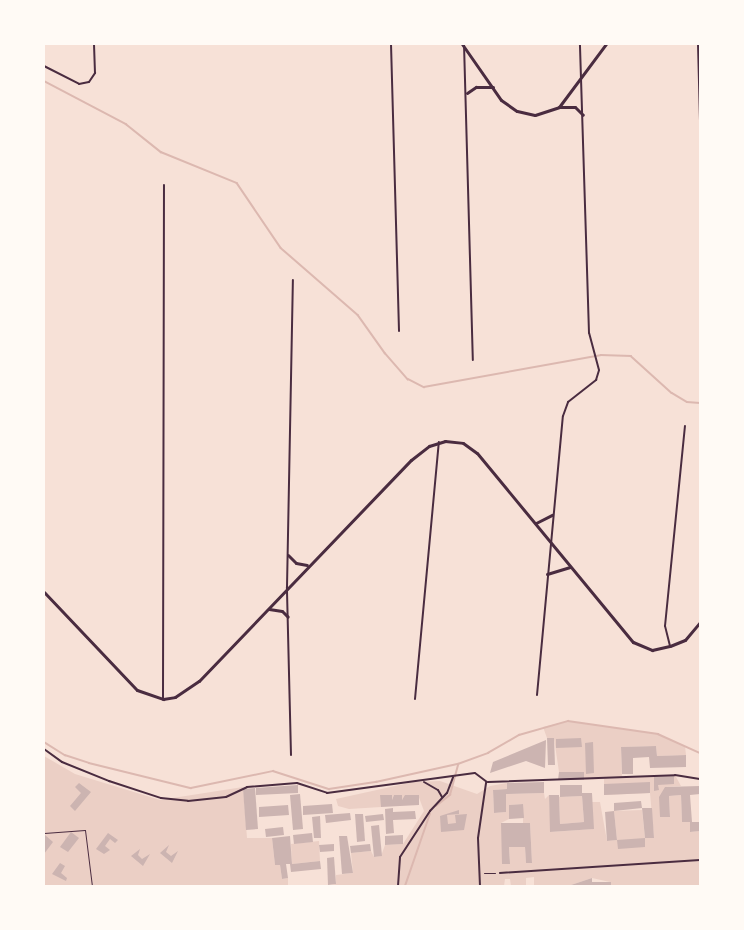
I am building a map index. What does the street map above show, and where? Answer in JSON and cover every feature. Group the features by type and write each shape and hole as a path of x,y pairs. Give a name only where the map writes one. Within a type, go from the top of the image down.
{"street":[{"path":"44,66 79,84 89,82 95,73 94,44"},
{"path":"391,44 399,331"},
{"path":"463,44 506,104 523,113 540,114 559,107 575,107 583,115"},
{"path":"463,44 467,93 473,360"},
{"path":"537,694 549,543 564,409 572,398 596,380 599,366 591,342 580,44"},
{"path":"559,107 606,44"},
{"path":"698,44 700,120"},
{"path":"467,93 476,87 493,87"},
{"path":"163,699 164,185"},
{"path":"291,755 287,587 292,280"},
{"path":"670,646 665,626 686,426"},
{"path":"44,592 137,690 163,699 184,693 199,681 411,460 439,442 457,442 472,448 633,642 652,650 670,646 685,640 700,622"},
{"path":"415,699 439,442"},
{"path":"536,523 552,515"},
{"path":"288,555 296,563 309,565"},
{"path":"547,574 570,567"},
{"path":"44,600 50,600"},
{"path":"267,609 282,611 288,617"},
{"path":"44,749 62,762 109,781 173,800 216,799 247,788 297,783 327,794 479,773 487,782 675,775 700,780"},
{"path":"398,886 400,857 430,811 442,797 453,777"},
{"path":"422,781 435,787 442,797"},
{"path":"480,886 479,824 487,782"},
{"path":"500,873 700,860"}],"lane":[{"path":"44,833 85,830 92,886"}],"path":[{"path":"479,873 500,873"}],"shaded area":[{"path":"568,721 658,734 685,746 686,755 657,756 656,746 621,747 622,778 675,775 681,786 665,787 660,817 670,817 669,796 681,795 682,822 690,822 691,832 700,831 700,886 611,886 610,882 592,878 568,886 534,886 534,877 526,878 526,886 511,886 510,879 505,879 504,886 328,886 336,884 336,875 353,873 351,853 371,851 374,857 381,856 385,845 403,844 424,811 418,795 406,795 402,800 401,795 394,795 392,800 391,795 381,795 381,807 349,809 338,806 336,799 413,782 440,781 477,794 490,786 507,783 507,789 493,790 494,813 506,812 506,794 544,793 545,799 549,795 551,832 593,829 592,802 600,802 607,841 617,840 614,811 642,810 645,838 654,838 650,793 604,795 604,779 584,780 584,772 559,772 554,738 547,738 543,727","holes":["523,804 523,823 530,823 532,863 526,863 525,847 509,847 510,863 501,823 509,819 509,805"]},
{"path":"44,756 75,774 160,800 243,787 247,838 272,838 275,865 280,865 282,879 288,878 288,886 44,886"},
{"path":"582,796 584,822 560,824 559,797"},
{"path":"319,841 320,861 292,864 291,844"}],"building":[{"path":"547,738 554,738 555,765 548,765"},
{"path":"581,738 582,747 556,748 556,739"},
{"path":"546,740 545,768 526,761 490,773 493,762"},
{"path":"593,742 594,773 586,774 585,743"},
{"path":"656,746 657,756 686,755 686,767 650,768 649,757 633,758 633,774 622,774 621,747"},
{"path":"559,772 584,772 584,780 558,780"},
{"path":"674,776 674,784 658,785 659,790 654,791 654,777"},
{"path":"544,782 544,793 506,794 506,812 494,813 493,790 507,789 507,783"},
{"path":"650,782 650,793 604,795 604,784"},
{"path":"79,783 91,792 75,811 70,806 81,793 75,787"},
{"path":"298,785 298,793 256,795 256,788"},
{"path":"560,785 582,785 582,793 592,793 594,829 550,832 549,795 559,795 560,824 584,822 582,796 560,797"},
{"path":"700,786 700,794 690,795 692,822 682,822 681,795 669,796 670,817 660,817 659,797 665,787"},
{"path":"255,788 258,829 246,830 243,789"},
{"path":"300,794 303,829 293,830 290,795"},
{"path":"380,795 392,795 392,800 394,795 402,795 402,800 405,795 419,795 419,805 381,807"},
{"path":"641,801 642,808 614,811 614,803"},
{"path":"332,804 333,813 303,815 303,806"},
{"path":"523,804 524,818 509,819 509,805"},
{"path":"288,805 289,815 259,817 259,807"},
{"path":"393,808 393,812 415,811 416,819 393,820 394,833 386,834 385,809"},
{"path":"642,808 652,808 654,838 645,838"},
{"path":"459,810 459,814 447,815 448,824 456,823 455,815 467,814 464,830 441,832 440,816"},
{"path":"614,811 617,840 607,841 605,812"},
{"path":"350,813 351,820 326,823 325,815"},
{"path":"355,814 363,814 365,841 357,842"},
{"path":"383,814 384,820 366,822 365,816"},
{"path":"320,816 321,838 314,838 312,817"},
{"path":"690,822 700,822 700,831 690,832"},
{"path":"501,823 530,823 532,863 526,863 525,847 509,847 510,864 502,864"},
{"path":"379,825 382,856 374,857 371,826"},
{"path":"283,827 284,835 266,837 265,829"},
{"path":"71,832 79,838 68,852 60,847"},
{"path":"108,833 118,840 115,843 110,839 105,846 110,850 104,854 96,849"},
{"path":"312,833 313,842 294,844 293,835"},
{"path":"45,835 53,842 44,854 44,837"},
{"path":"403,835 403,844 385,845 385,836"},
{"path":"290,836 292,864 320,861 321,869 291,872 290,864 286,864 288,878 282,879 280,865 275,865 272,838"},
{"path":"339,836 347,836 353,873 342,874"},
{"path":"645,838 645,847 618,849 617,840"},
{"path":"334,844 334,851 320,852 319,845"},
{"path":"370,844 371,851 351,853 350,846"},
{"path":"169,845 166,852 171,856 178,851 172,863 160,853"},
{"path":"140,849 138,855 142,859 150,854 143,866 131,856"},
{"path":"334,857 336,884 328,885 327,858"},
{"path":"60,863 65,866 61,873 67,878 66,881 52,874"},
{"path":"592,878 592,882 611,882 611,886 568,886"}],"waterway":[{"path":"44,81 126,124 161,152 237,183 281,248 358,315 385,353 408,379 424,387 601,355 631,356 672,393 687,402 700,403"},
{"path":"44,742 65,755 89,763 191,788 273,771 329,789 376,782 458,764 488,753 519,735 568,721 658,734 700,753"},
{"path":"436,806 450,795 458,765"},
{"path":"405,886 430,814"}]}
